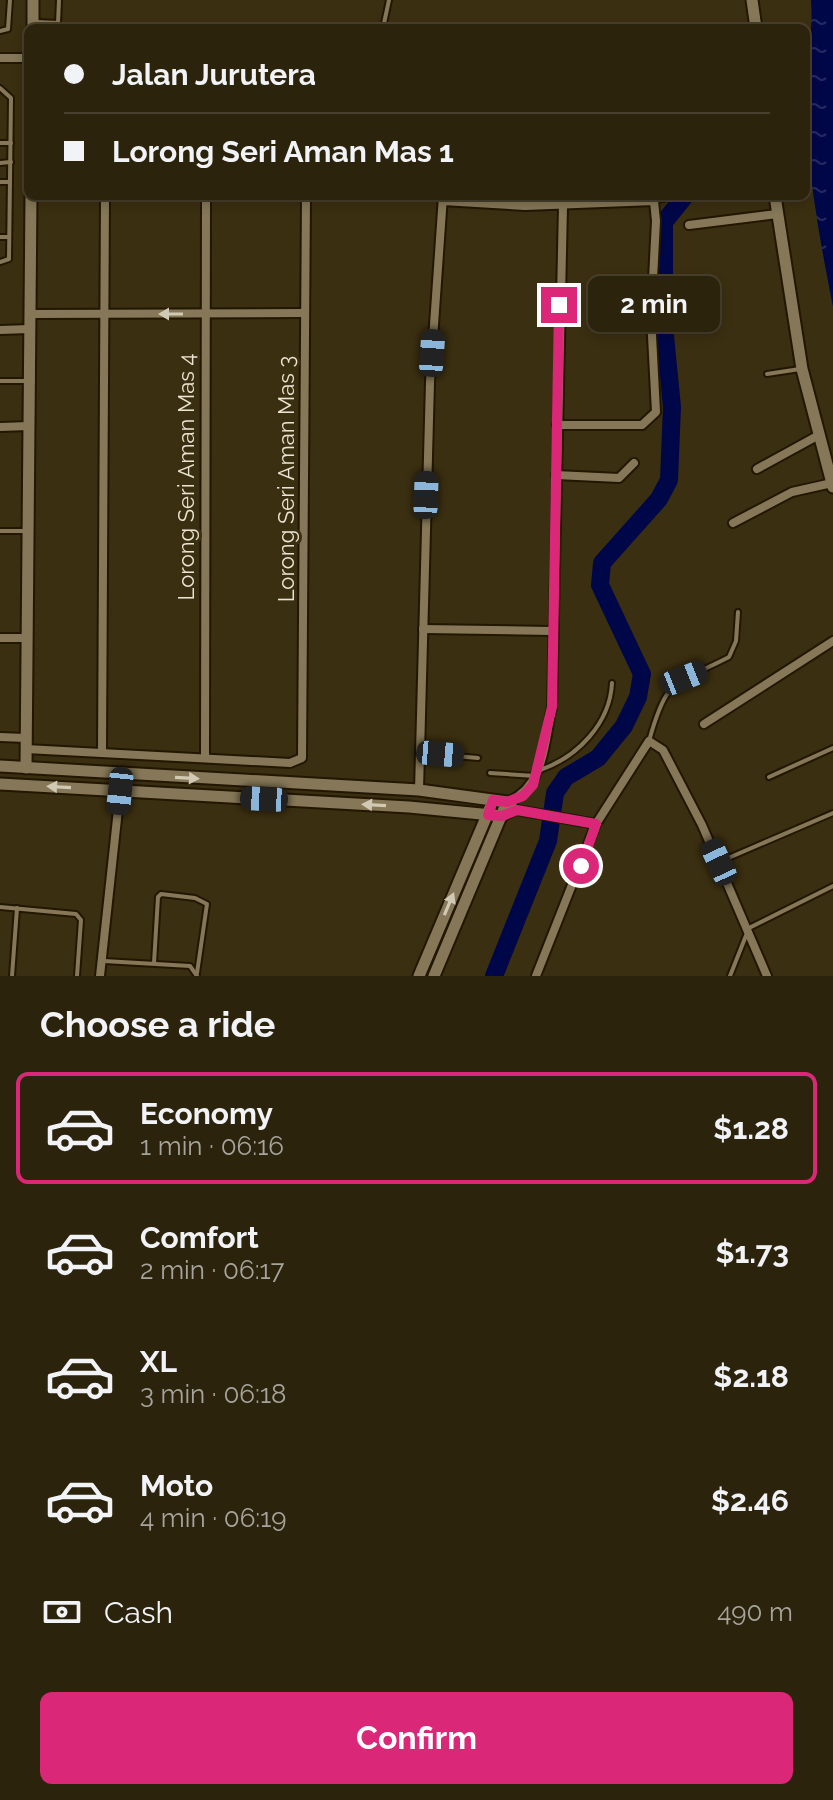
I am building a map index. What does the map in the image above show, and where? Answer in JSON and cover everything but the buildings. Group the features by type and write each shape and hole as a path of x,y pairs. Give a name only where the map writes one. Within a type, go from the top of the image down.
{"main road":[{"path":"33,0 33,24"},
{"path":"752,0 755,24"},
{"path":"26,768 31,200"},
{"path":"775,200 802,369 832,485"},
{"path":"0,766 419,790 493,800 512,806 502,816 434,976"},
{"path":"0,784 409,807 502,816"},
{"path":"419,976 493,800"}],"street":[{"path":"0,58 24,58"},
{"path":"102,751 105,200"},
{"name":"Lorong Seri Aman Mas 4","path":"205,758 206,200"},
{"name":"Lorong Seri Aman Mas 3","path":"205,758 290,763 299,761 304,751 306,200"},
{"path":"419,790 430,382 443,200"},
{"path":"460,200 563,206 631,200"},
{"path":"557,425 642,425 656,412 651,317 654,200"},
{"path":"563,206 551,631 552,707 536,777 512,806 527,812 596,824"},
{"path":"689,225 777,214"},
{"path":"30,314 305,313"},
{"path":"0,330 30,329"},
{"path":"0,427 29,426"},
{"path":"757,469 819,435"},
{"path":"556,475 619,478 634,463"},
{"path":"733,523 792,492 832,485"},
{"path":"423,629 551,631"},
{"path":"0,638 27,638"},
{"path":"704,724 833,641"},
{"path":"0,737 26,744 205,758"},
{"path":"536,976 596,824 649,741 663,750 719,862 767,976"},
{"path":"100,976 120,791"}],"lane":[{"path":"0,31 8,29 10,25 10,0"},
{"path":"46,24 58,23 59,0"},
{"path":"384,24 389,0"},
{"path":"0,88 11,98 9,259 0,262"},
{"path":"0,143 11,143"},
{"path":"0,163 11,162"},
{"path":"0,182 10,182"},
{"path":"0,237 9,237"},
{"path":"767,374 802,369"},
{"path":"0,381 29,381"},
{"path":"0,531 28,531"},
{"path":"649,741 661,698 673,685 729,657 736,641 738,612"},
{"path":"490,773 536,777 575,752 597,727 611,701 612,683"},
{"path":"769,777 833,748"},
{"path":"420,753 478,758"},
{"path":"719,862 833,813"},
{"path":"730,976 749,928 833,886"},
{"path":"154,963 158,897 161,894 195,898 207,904 197,974"},
{"path":"0,907 76,914 81,920 77,976"},
{"path":"12,976 17,908"},
{"path":"101,961 190,966 197,974"}],"water":[{"path":"811,0 833,0 833,307 810,169"}],"waterway":[{"path":"494,976 548,841 555,793 566,777 598,758 624,726 638,697 642,674 600,585 602,563 659,499 669,480 672,407 664,326 664,222 682,200"}],"route":[{"path":"559,305 552,707 533,785 523,796 507,802 493,800 488,815 502,816 517,810 596,824 581,866"}]}
